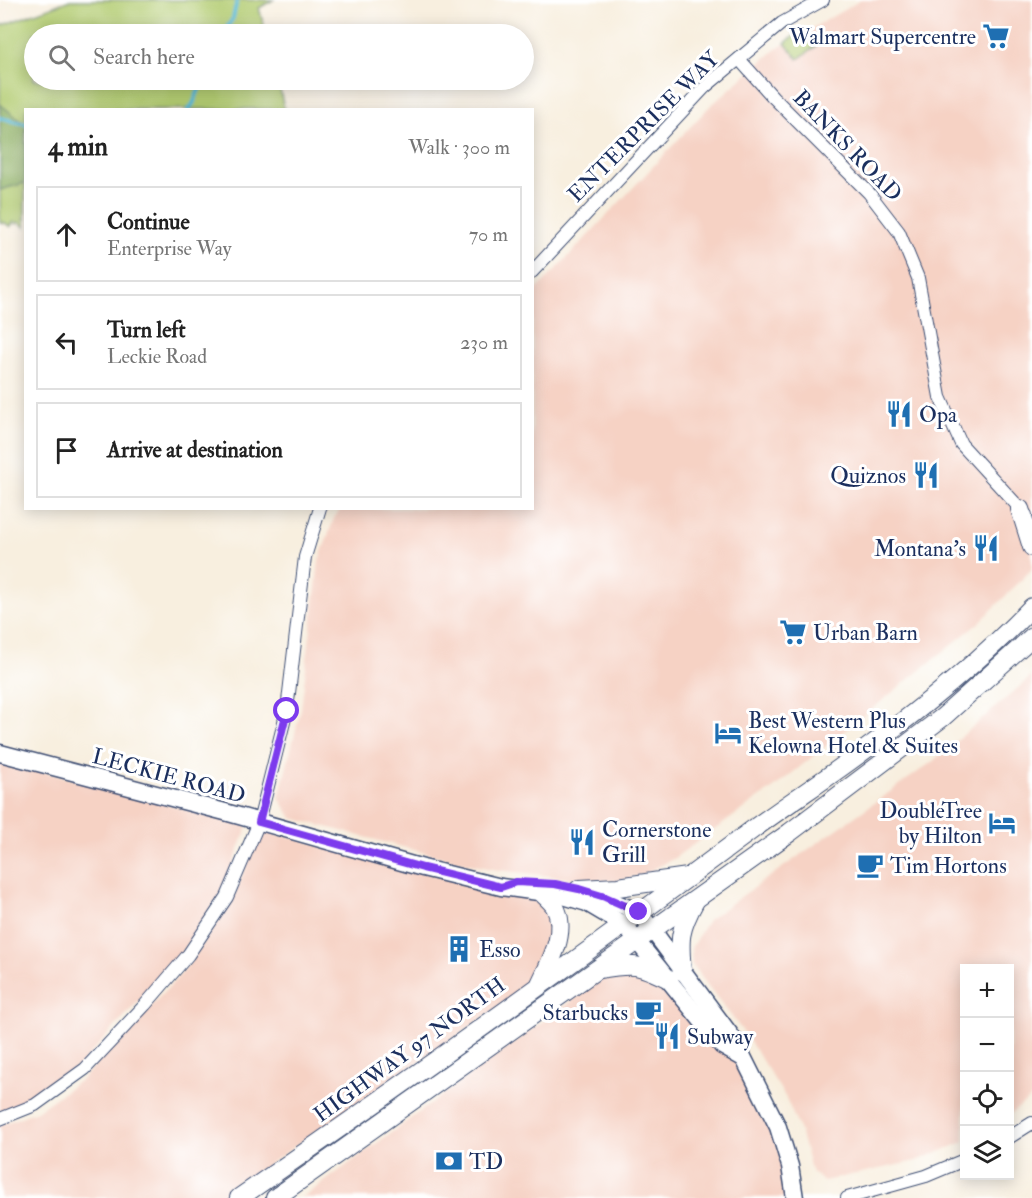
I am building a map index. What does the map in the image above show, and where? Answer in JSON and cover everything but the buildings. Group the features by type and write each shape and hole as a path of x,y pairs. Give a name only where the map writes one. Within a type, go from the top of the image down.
{"highway":[{"path":"1028,514 1032,547"},
{"path":"1032,602 1032,607"},
{"name":"HIGHWAY 97 NORTH","path":"239,1198 539,986 801,794 865,750 999,641 1032,607"},
{"name":"HIGHWAY 97 NORTH","path":"275,1198 789,832 943,717 1032,637"},
{"path":"579,889 618,887 690,876"},
{"path":"539,986 559,936 559,921 555,906 542,893"},
{"path":"596,969 628,964 676,975 680,933 697,897"}],"main road":[{"name":"LECKIE ROAD","path":"0,753 423,868 501,887 560,895 587,903 624,925 636,940 676,975"},
{"name":"LECKIE ROAD","path":"501,887 516,882 555,884 605,897 639,912 652,929 676,975 722,1046 743,1059 752,1072 778,1126 790,1166 795,1198"}],"street":[{"name":"ENTERPRISE WAY","path":"534,270 705,87 782,23 823,0"},
{"name":"BANKS ROAD","path":"739,59 773,98 869,193 899,232 918,278 940,397 961,444 1028,514"},
{"path":"0,1119 35,1105 85,1069 188,956 227,897 259,822 287,711 305,557 319,510"},
{"path":"1014,1134 1032,1123"},
{"path":"847,1198 926,1176 960,1162"}],"shaded area":[{"path":"861,0 1032,0 1032,569 980,622 775,787 673,859 642,875 616,881 584,880 498,870 292,818 279,798 301,709 319,561 334,518 340,510 534,510 534,293 708,108 776,49"},
{"path":"1032,676 1032,1097 1014,1111 1014,964 960,964 960,1144 916,1161 824,1181 812,1173 800,1131 786,1098 745,1034 692,965 691,948 708,920 932,762"},
{"path":"0,760 248,826 221,895 180,956 79,1066 29,1100 0,1112"},
{"path":"262,830 539,901 551,915 551,937 533,984 219,1198 0,1198 0,1125 37,1111 82,1079 184,971 230,904"},
{"path":"635,971 665,985 733,1058 751,1085 774,1134 785,1172 788,1198 302,1198 608,974"}],"green space":[{"path":"70,0 273,0 259,8 263,24 24,24 24,90 280,90 284,108 24,108 24,226 19,222 17,224 14,222 10,227 0,222 0,26"},
{"path":"803,29 816,46 798,59 785,43"},
{"path":"0,104 24,123 24,183 0,190"}],"waterway":[{"path":"229,24 237,0"},
{"path":"190,108 199,90"},
{"path":"0,118 24,124"}],"place":[{"name":"Walmart Supercentre","path":"996,36"},
{"name":"Opa","path":"899,414"},
{"name":"Quiznos","path":"926,475"},
{"name":"Montana's","path":"986,548"},
{"name":"Urban Barn","path":"793,632"},
{"name":"Best Western Plus Kelowna Hotel & Suites","path":"728,733"},
{"name":"DoubleTree by Hilton","path":"1002,823"},
{"name":"Cornerstone Grill","path":"582,842"},
{"name":"Tim Hortons","path":"870,865"},
{"name":"Esso","path":"459,949"},
{"name":"Starbucks","path":"648,1012"},
{"name":"Subway","path":"667,1036"},
{"name":"TD","path":"449,1161"}],"route":[{"path":"287,711 259,822 423,868 501,887 516,882 555,884 579,889 605,897 639,912"}]}
